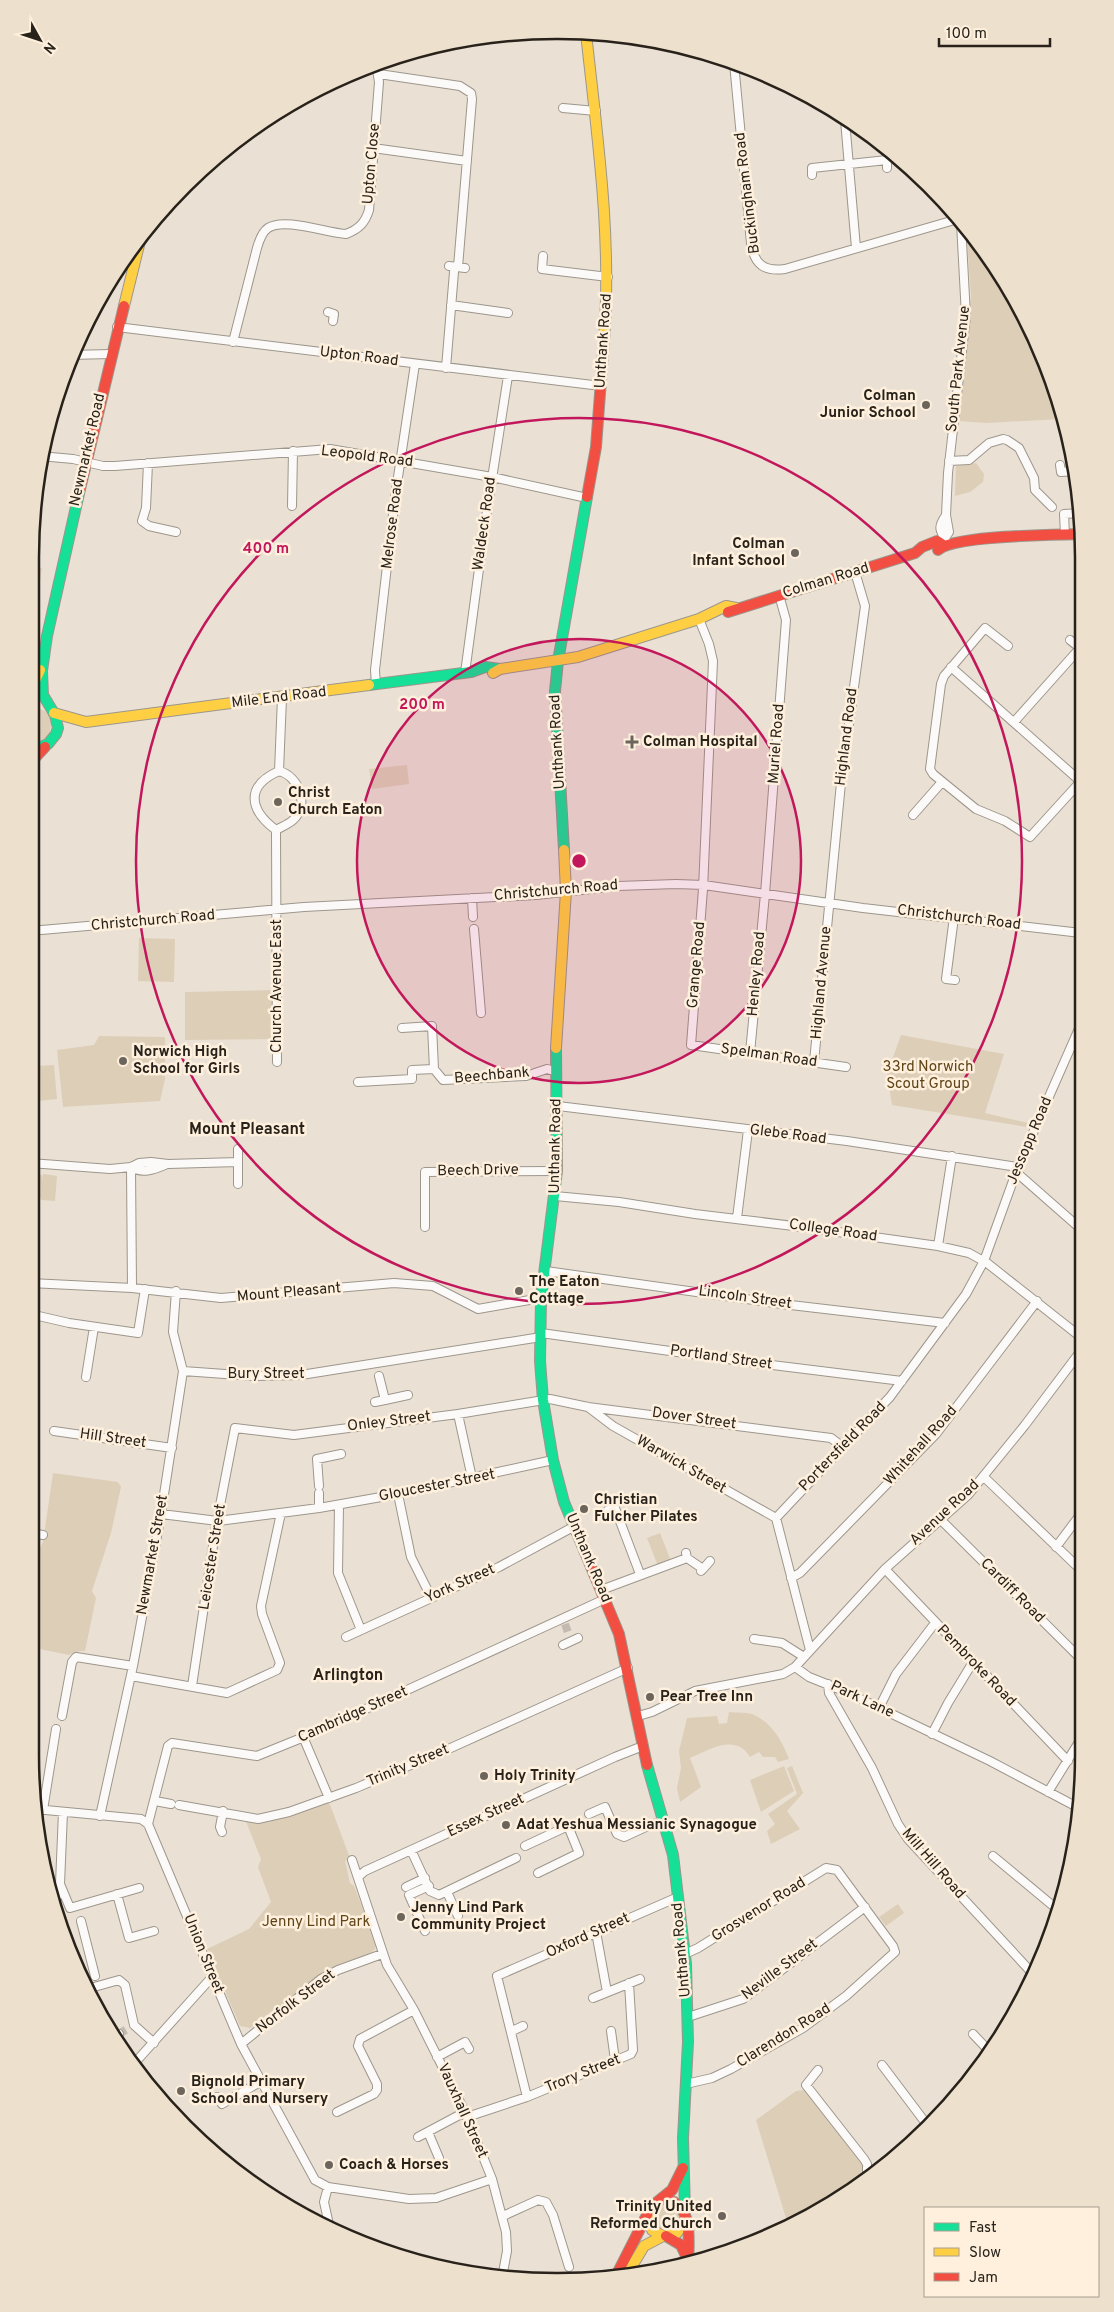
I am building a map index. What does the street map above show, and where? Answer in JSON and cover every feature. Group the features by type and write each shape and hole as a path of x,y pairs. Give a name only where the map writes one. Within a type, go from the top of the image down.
{"main road":[{"name":"Unthank Road","path":"587,40 606,213 608,277 602,386 596,447 558,661 555,691 566,891 555,1070 558,1106 557,1171 541,1298 542,1400 553,1460 573,1527 619,1634 628,1668 643,1746 672,1856 685,1954 688,2017 683,2138 688,2257"},
{"name":"Newmarket Road","path":"48,745 57,728 51,710 42,693 43,665 56,590 132,261"},
{"name":"Colman Road","path":"558,661 635,640 700,618 715,617 736,608 915,553 924,555 935,551 945,542 1074,534"},
{"name":"Mile End Road","path":"48,745 69,729 86,722 468,673 476,675 495,672 500,669 558,661"},
{"name":"Newmarket Road","path":"39,673 43,665"},
{"path":"39,702 51,710"},
{"name":"Mile End Road","path":"51,710 86,722"},
{"path":"39,748 48,745"},
{"path":"39,754 48,745"},
{"name":"Unthank Road","path":"661,2199 678,2181 684,2165"},
{"path":"619,2269 651,2208 661,2199 675,2200 685,2216 677,2233 650,2241 640,2249 630,2268"},
{"path":"648,2215 652,2230 664,2236"},
{"name":"Unthank Road","path":"664,2236 681,2246 686,2257"}],"street":[{"name":"Buckingham Road","path":"735,70 751,243 756,261 761,266 775,271 952,222"},
{"name":"Upton Close","path":"234,342 257,248 263,233 268,228 282,223 337,234 346,234 354,231 366,218 378,71"},
{"path":"379,74 466,88 471,93 467,161 446,368"},
{"path":"563,108 596,111"},
{"path":"846,127 856,248"},
{"path":"373,148 467,161"},
{"path":"812,168 887,160"},
{"name":"South Park Avenue","path":"945,542 941,536 940,527 946,515 949,460 966,316 963,235"},
{"path":"543,256 542,269 608,277"},
{"path":"451,305 508,313"},
{"name":"Upton Road","path":"117,327 602,386"},
{"path":"330,354 331,344"},
{"path":"80,355 111,354"},
{"name":"Melrose Road","path":"376,685 375,670 415,364"},
{"name":"Waldeck Road","path":"468,673 492,477 508,376"},
{"path":"949,460 968,460 989,443 1002,439 1007,440 1019,448 1034,478 1035,490 1049,504 1052,495"},
{"name":"Leopold Road","path":"49,457 102,466 330,449 492,477 587,498"},
{"path":"292,506 293,451"},
{"path":"148,463 146,508 142,521 158,528 176,532"},
{"path":"1061,472 1068,472"},
{"path":"1065,535 1061,514 1073,513"},
{"name":"Highland Road","path":"829,903 841,783 864,606 855,572"},
{"name":"Muriel Road","path":"765,894 786,620 778,595"},
{"name":"Grange Road","path":"691,1045 704,885 713,661 700,618"},
{"path":"978,622 1008,646"},
{"path":"985,628 951,667 941,684 930,769 942,782 976,809 1000,818 1030,837 1075,787"},
{"path":"1070,640 1075,644"},
{"path":"1014,722 1075,654"},
{"path":"951,667 1075,777"},
{"path":"279,771 282,698"},
{"path":"279,771 285,773 296,783 303,799 300,811 294,820 276,830 259,815 254,805 253,797 259,785 270,775 279,771"},
{"path":"925,817 916,813 942,782"},
{"name":"Church Avenue East","path":"276,830 278,1062"},
{"name":"Christchurch Road","path":"39,930 276,910 536,895 618,886 704,885 829,903 954,916 1075,932"},
{"name":"Henley Road","path":"750,1054 765,894"},
{"path":"472,898 473,917"},
{"name":"Highland Avenue","path":"814,1062 829,903"},
{"path":"946,979 954,916"},
{"path":"474,929 481,1012"},
{"path":"937,978 955,980"},
{"name":"Beechbank","path":"402,1028 432,1026 434,1070 443,1080 526,1076 547,1070 555,1070"},
{"name":"Jessopp Road","path":"984,1261 1017,1170 1075,1038"},
{"name":"Spelman Road","path":"691,1045 846,1067"},
{"name":"Beechbank","path":"358,1082 412,1078 412,1070 434,1070"},
{"name":"Glebe Road","path":"558,1106 952,1156 1017,1170"},
{"path":"737,1218 748,1130"},
{"path":"238,1149 238,1184"},
{"path":"938,1246 952,1156"},
{"path":"39,1164 110,1169 131,1167 139,1163 151,1162 168,1164 238,1162"},
{"path":"131,1167 132,1288"},
{"path":"1017,1170 1075,1224"},
{"name":"Beech Drive","path":"425,1227 425,1172 557,1171"},
{"name":"College Road","path":"555,1196 618,1202 695,1214 737,1218 938,1246 969,1253 984,1261 1075,1332"},
{"name":"Portersfield Road","path":"776,1518 890,1397 966,1294 984,1261"},
{"name":"Lincoln Street","path":"546,1270 945,1324"},
{"name":"Mount Pleasant","path":"39,1283 144,1289 212,1298 401,1284 433,1286 478,1309 541,1298"},
{"path":"39,1316 94,1327 138,1333 144,1289"},
{"name":"Newmarket Street","path":"100,1816 133,1666 172,1448 183,1371 174,1332 176,1292"},
{"name":"Whitehall Road","path":"791,1578 800,1573 936,1434 1037,1301"},
{"path":"86,1377 94,1327"},
{"name":"Bury Street","path":"183,1371 253,1376 301,1376 378,1369 541,1335"},
{"name":"Portland Street","path":"541,1335 902,1381"},
{"name":"Avenue Road","path":"795,1667 885,1569 968,1495 984,1477 1075,1357"},
{"path":"378,1369 385,1400"},
{"path":"375,1402 408,1395"},
{"name":"Dover Street","path":"542,1400 550,1399 588,1407 831,1438 842,1447"},
{"name":"Onley Street","path":"235,1428 294,1435 458,1414 542,1400"},
{"name":"Warwick Street","path":"588,1407 613,1426 776,1518"},
{"path":"458,1414 472,1478"},
{"name":"Leicester Street","path":"192,1686 235,1428"},
{"name":"Hill Street","path":"54,1430 172,1448"},
{"path":"308,1461 341,1454"},
{"path":"317,1459 320,1508"},
{"name":"Gloucester Street","path":"161,1514 218,1521 320,1508 398,1494 553,1460"},
{"path":"984,1477 1075,1565"},
{"path":"398,1494 411,1556 430,1597"},
{"path":"339,1505 338,1573 361,1630"},
{"path":"608,1510 615,1508 640,1574"},
{"path":"131,1676 227,1693 277,1670 280,1662 261,1606 281,1513"},
{"path":"776,1518 810,1650"},
{"name":"Cardiff Road","path":"940,1519 1075,1653"},
{"path":"1056,1547 1075,1522"},
{"name":"York Street","path":"346,1637 499,1566 573,1527"},
{"path":"39,1534 43,1535"},
{"name":"Cambridge Street","path":"148,1824 168,1746 172,1743 257,1756 299,1739 304,1739 307,1736 564,1622 603,1595 640,1574 686,1555 702,1570 710,1561"},
{"name":"Pembroke Road","path":"885,1569 934,1623 1068,1761"},
{"path":"879,1708 896,1674 934,1623"},
{"path":"563,1645 573,1638"},
{"path":"754,1638 782,1643 804,1656"},
{"path":"62,1716 72,1662 76,1657 133,1666"},
{"path":"932,1734 973,1662"},
{"path":"638,1716 652,1712 695,1691 783,1674 795,1667"},
{"name":"Park Lane","path":"795,1667 802,1673 1008,1770 1073,1805"},
{"name":"Trinity Street","path":"155,1801 223,1811 258,1819 270,1818 329,1798 444,1751 628,1668"},
{"name":"Mill Hill Road","path":"828,1684 829,1693 872,1768 904,1833 938,1873 1029,1969"},
{"path":"41,1800 56,1729"},
{"path":"304,1739 329,1798"},
{"name":"Essex Street","path":"358,1877 365,1871 643,1746"},
{"path":"1048,1792 1075,1749"},
{"path":"589,1814 605,1807 617,1834 624,1837 664,1821"},
{"path":"42,1809 141,1819 148,1824"},
{"path":"222,1832 220,1827 223,1811"},
{"path":"58,1894 60,1884 62,1812"},
{"name":"Union Street","path":"148,1824 241,2044 315,2180 328,2187"},
{"path":"524,1846 568,1826 572,1833 579,1853 538,1873"},
{"path":"411,1850 430,1891 439,1895 516,1858"},
{"path":"993,1856 1053,1906"},
{"name":"Vauxhall Street","path":"352,1860 382,1954 414,2010 466,2114 492,2179 503,2216 507,2251 503,2270"},
{"name":"Grosvenor Road","path":"685,1954 698,1948 826,1868 837,1870 865,1907"},
{"path":"406,1887 425,1878"},
{"path":"60,1884 70,1908 139,1888"},
{"path":"425,1931 409,1895 429,1886"},
{"path":"447,1892 458,1916"},
{"path":"117,1894 129,1938 154,1931"},
{"name":"Oxford Street","path":"512,2031 497,1976 678,1897"},
{"path":"77,1906 95,1976"},
{"name":"Clarendon Road","path":"686,2084 712,2078 731,2069 804,2028 846,1996 895,1952 893,1946 865,1907"},
{"name":"Neville Street","path":"688,2017 744,1999 865,1907"},
{"path":"596,1932 607,1992"},
{"name":"Norfolk Street","path":"241,2044 321,1979 338,1970 382,1954"},
{"path":"138,2059 212,1977"},
{"path":"593,1998 640,1979"},
{"path":"94,1987 119,1980 125,1985 131,2027 154,2042"},
{"name":"Trory Street","path":"418,2137 466,2114 527,2097 631,2054 634,2050 629,1983"},
{"path":"337,2112 374,2094 377,2090 377,2084 358,2046 360,2039 414,2010"},
{"path":"523,2026 512,2031 527,2097"},
{"path":"611,2032 615,2060"},
{"path":"973,2034 985,2047"},
{"path":"437,2056 465,2042 469,2049"},
{"path":"882,2065 924,2120"},
{"path":"797,2083 801,2086 806,2085 818,2070"},
{"path":"217,2097 222,2104 260,2082"},
{"path":"806,2085 864,2159 867,2164 867,2170"},
{"path":"428,2132 440,2158"},
{"path":"328,2220 324,2202 328,2187 409,2199 450,2194 492,2179"},
{"path":"503,2216 538,2200 546,2202 553,2215 569,2267"}],"green space":[{"path":"967,241 988,269 1022,328 1048,390 1057,419 986,423 958,421 971,296"},
{"path":"976,463 984,474 983,482 970,492 955,496 956,466"},
{"path":"39,568 42,568 39,588"},
{"path":"39,708 48,714 50,718 51,729 46,741 39,743"},
{"path":"407,765 409,784 372,789 369,769"},
{"path":"139,938 175,939 174,982 138,981"},
{"path":"273,990 272,1039 185,1040 185,992"},
{"name":"33rd Norwich Scout Group","path":"901,1035 1004,1054 985,1113 1028,1123 1027,1127 892,1105 887,1074"},
{"path":"99,1036 165,1037 165,1079 160,1101 63,1107 57,1050 94,1045"},
{"path":"54,1065 57,1099 39,1101 39,1066"},
{"path":"39,1174 42,1175 42,1180 43,1174 57,1176 55,1201 41,1200 40,1197 39,1199"},
{"path":"53,1473 118,1482 121,1487 111,1533 92,1591 96,1598 85,1651 69,1655 39,1649 39,1550 43,1542"},
{"path":"660,1533 671,1561 658,1566 647,1538"},
{"path":"729,1712 747,1713 759,1717 771,1727 789,1759 778,1762 775,1757 763,1757 759,1752 750,1757 738,1746 730,1744 714,1747 690,1758 701,1787 680,1802 677,1788 681,1768 679,1751 687,1718 717,1716 719,1724 727,1723"},
{"path":"784,1766 794,1791 761,1812 750,1780"},
{"path":"792,1766 803,1793 787,1811 800,1829 771,1844 767,1831 775,1824 768,1814 797,1794 787,1768"},
{"name":"Jenny Lind Park","path":"329,1802 350,1858 345,1861 350,1883 354,1886 376,1943 375,1949 371,1953 327,1969 250,2028 240,2026 207,1949 249,1929 271,1902 258,1867 261,1859 245,1819 267,1822"},
{"path":"898,1904 904,1913 886,1926 879,1917"},
{"path":"804,2090 865,2166 858,2176 845,2186 786,2220 756,2120 796,2091"},
{"path":"666,2204 675,2208 679,2217 675,2226 666,2230 657,2226 653,2217 657,2208"}],"tunnel":[{"path":"565,1624 569,1635"},
{"path":"120,2033 127,2029"}],"traffic: fast":[{"path":"39,748 48,744 58,728 55,715 43,695 42,671 47,636 80,489"},
{"path":"564,850 555,691 558,661 587,497"},
{"path":"369,685 471,672 485,667 500,669"},
{"path":"556,1048 557,1171 541,1298 540,1361 543,1400 553,1460 564,1502 584,1550"},
{"path":"647,1765 673,1855 686,1964 688,2042 683,2138 685,2212"}],"traffic: slow":[{"path":"587,40 599,148 605,224 606,301 604,340"},
{"path":"124,306 137,255"},
{"path":"493,673 500,669 578,657 699,619 726,606 736,608"},
{"path":"54,713 86,722 369,685"},
{"path":"556,1048 566,891 564,850"},
{"path":"648,2215 652,2230 663,2236 677,2233 685,2220"},
{"path":"631,2268 644,2246 663,2236"}],"traffic: jam":[{"path":"80,489 124,306"},
{"path":"587,497 596,447 604,340"},
{"path":"938,550 947,545 963,541 1074,534"},
{"path":"728,612 915,553 922,547 937,541 943,545"},
{"path":"39,753 45,747"},
{"path":"584,1550 619,1634 647,1765"},
{"path":"619,2270 651,2207 672,2190 683,2168"},
{"path":"661,2199 672,2201 684,2213 689,2232 688,2257"},
{"path":"666,2236 681,2245 687,2257"}],"place":[{"name":"Colman Junior School","path":"926,405"},
{"name":"Colman Infant School","path":"795,553"},
{"name":"Colman Hospital","path":"632,742"},
{"name":"Christ Church Eaton","path":"278,802"},
{"name":"Norwich High School for Girls","path":"123,1061"},
{"name":"The Eaton Cottage","path":"519,1291"},
{"name":"Christian Fulcher Pilates","path":"584,1509"},
{"name":"Pear Tree Inn","path":"650,1697"},
{"name":"Holy Trinity","path":"484,1776"},
{"name":"Adat Yeshua Messianic Synagogue","path":"506,1825"},
{"name":"Jenny Lind Park Community Project","path":"401,1917"},
{"name":"Bignold Primary School and Nursery","path":"181,2091"},
{"name":"Coach & Horses","path":"329,2165"},
{"name":"Trinity United Reformed Church","path":"722,2216"}],"district":[{"name":"Mount Pleasant","path":"247,1130"},
{"name":"Arlington","path":"348,1676"}]}
